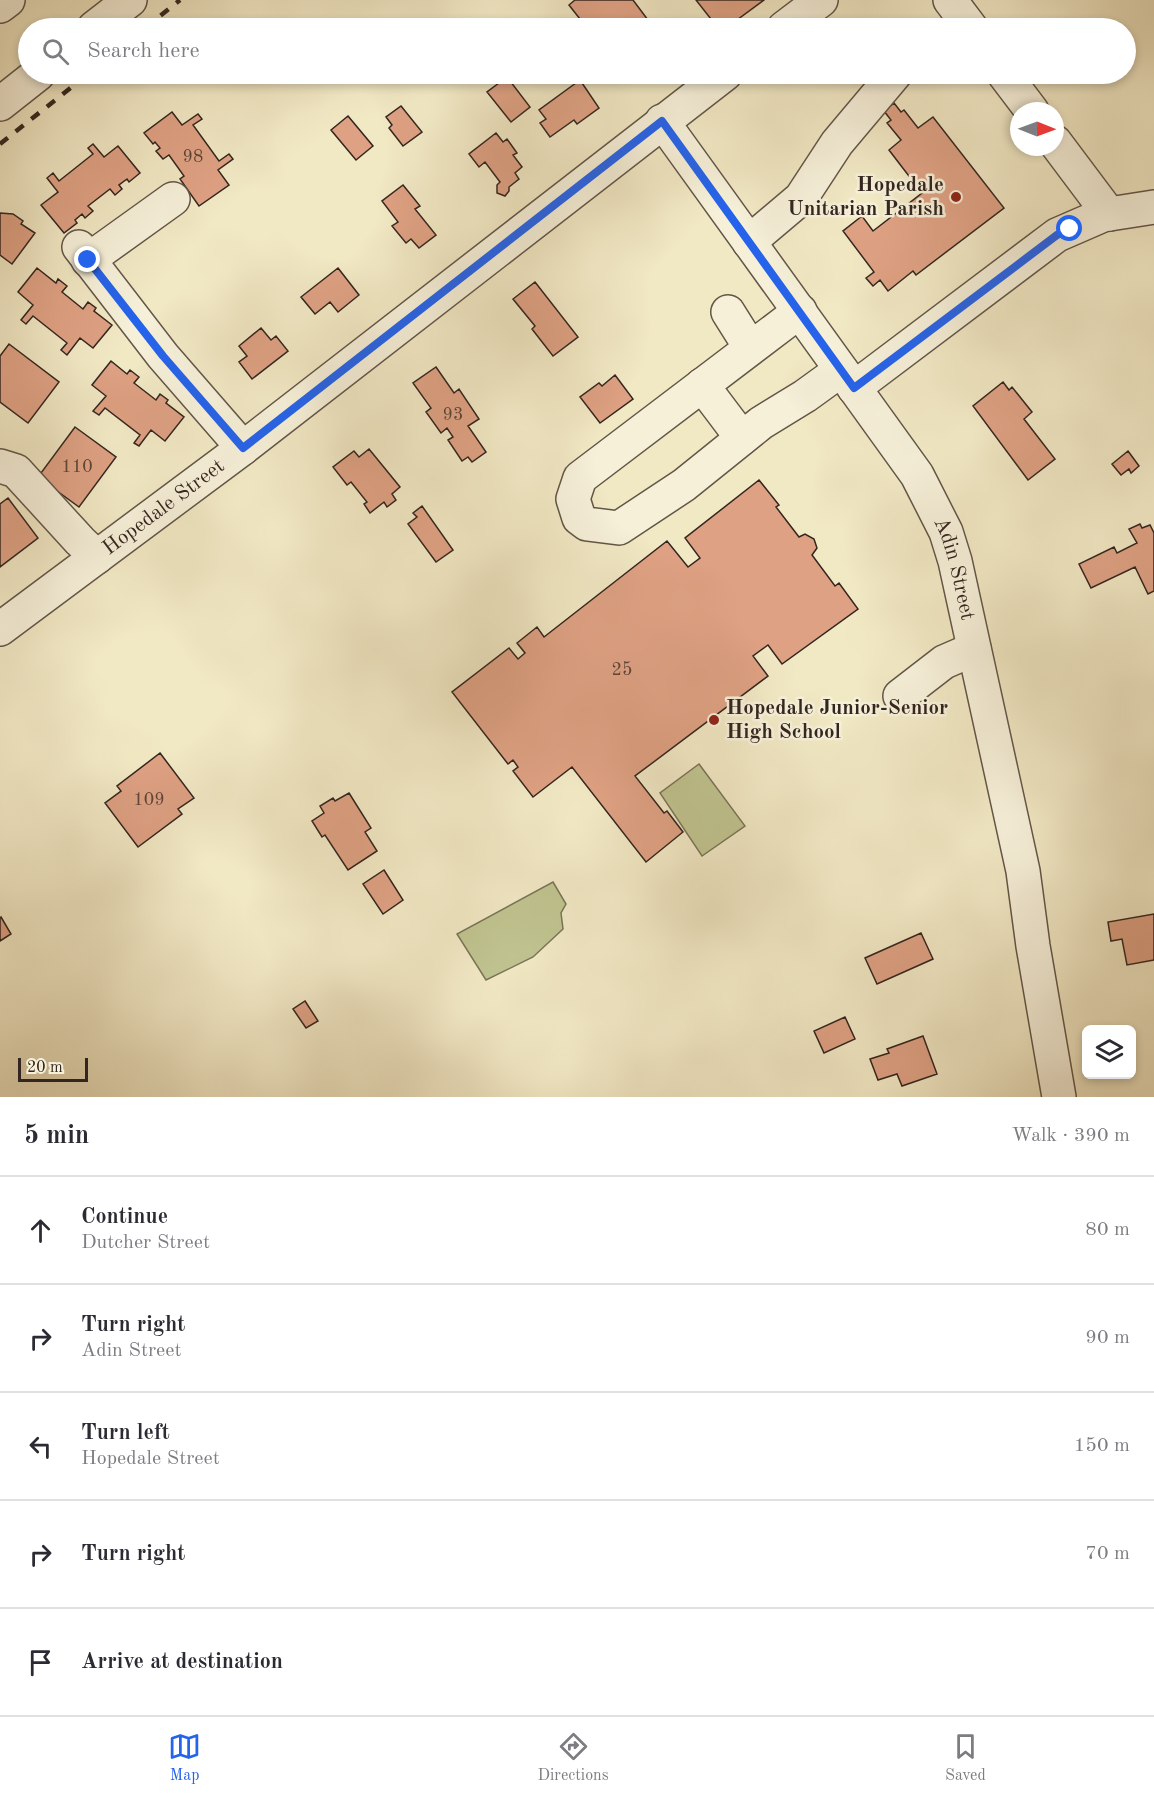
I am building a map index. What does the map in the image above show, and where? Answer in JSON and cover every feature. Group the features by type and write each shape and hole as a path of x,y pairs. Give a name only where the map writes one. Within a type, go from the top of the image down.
{"street":[{"path":"0,6 8,0"},
{"path":"107,18 130,0"},
{"path":"797,18 821,0"},
{"path":"0,104 25,84"},
{"name":"Hopedale Street","path":"0,629 243,448 712,84"},
{"path":"749,242 801,198 837,143 887,84"},
{"path":"1012,84 1025,102"},
{"name":"Adin Street","path":"662,121 917,475 949,539 1023,871 1059,1097"},
{"path":"1064,154 1108,214"},
{"path":"173,199 83,253 163,356 243,448"},
{"path":"800,311 580,478 573,499 579,518 588,524 619,528 684,485 761,423 805,396 848,379 1057,235 1108,214 1154,207"},
{"path":"729,312 750,347"},
{"path":"702,385 742,438"},
{"path":"8,468 97,557"},
{"path":"900,696 944,662 974,649"}],"green space":[{"path":"699,764 745,826 702,856 660,793"},
{"path":"553,882 566,904 561,913 563,929 533,957 486,980 457,934"}],"building":[{"path":"575,0 633,0 646,18 579,18 569,5"},
{"path":"696,0 764,0 740,18 710,18"},
{"path":"498,84 512,84 530,107 511,122 487,92"},
{"path":"575,84 583,84 599,108 577,124 574,120 550,137 540,123 546,119 539,110"},
{"name":"Hopedale Unitarian Parish","path":"894,103 901,112 904,110 918,128 933,117 1004,208 916,275 913,271 888,291 880,280 873,286 866,278 874,272 843,231 862,216 873,231 922,193 889,150 901,140 887,123 891,120 884,111"},
{"path":"401,106 422,132 403,146 389,128 392,125 386,117"},
{"path":"172,112 182,125 198,114 202,119 193,125 219,161 229,154 233,159 218,170 229,185 199,206 180,179 184,176 169,155 163,159 156,151 160,148 155,142 153,144 144,133"},
{"path":"348,116 373,146 356,160 331,130"},
{"path":"496,133 503,142 507,139 517,153 513,155 522,167 515,173 519,179 509,187 505,196 497,193 497,185 500,182 485,162 479,167 469,154"},
{"path":"93,144 104,157 118,146 140,173 129,182 127,179 119,185 122,189 115,195 110,189 88,206 93,211 85,218 82,214 75,220 77,223 64,233 41,205 58,192 47,178 53,173 59,181 93,154 88,148"},
{"path":"403,185 420,206 415,209 436,235 419,248 411,239 406,243 392,226 398,222 382,201"},
{"path":"0,213 13,214 23,221 21,224 35,233 12,264 0,255"},
{"path":"37,268 56,283 58,279 67,286 62,292 83,309 88,302 96,308 94,311 112,325 93,348 80,338 67,355 61,350 67,343 33,316 26,324 21,320 33,305 18,292"},
{"path":"338,268 359,295 338,312 330,302 315,314 301,297"},
{"path":"535,282 578,337 553,356 532,329 535,326 513,299"},
{"path":"261,328 271,340 276,336 288,351 252,379 239,362 247,356 239,346"},
{"path":"9,344 59,382 28,423 0,402 0,356"},
{"path":"111,361 127,374 130,370 139,377 134,383 156,400 160,394 168,400 166,403 184,417 165,441 151,430 139,446 134,443 140,435 105,408 99,415 93,411 106,396 92,385"},
{"path":"436,367 454,393 459,389 479,419 468,426 486,452 472,462 468,457 462,461 448,440 453,437 447,428 441,433 426,412 431,408 413,383"},
{"path":"615,375 633,399 600,423 580,397 599,383 602,386"},
{"path":"1003,382 1009,390 1012,387 1032,412 1024,419 1055,459 1028,480 973,406"},
{"path":"75,427 116,457 79,507 38,477"},
{"path":"369,449 400,487 392,494 396,500 387,507 384,502 370,513 364,504 367,502 351,482 347,485 333,467 354,451 359,457"},
{"path":"1128,451 1139,466 1131,473 1129,469 1121,475 1112,464"},
{"path":"759,480 779,505 776,507 799,537 805,534 814,539 817,548 812,555 835,586 839,583 858,609 782,664 768,645 753,656 768,676 635,776 664,813 667,811 683,832 646,862 572,767 533,797 513,771 518,767 513,760 508,764 452,692 509,648 518,659 525,653 517,643 537,627 544,637 667,541 688,567 700,558 685,538"},
{"path":"8,498 38,538 0,567 0,504"},
{"path":"422,506 453,550 436,562 408,524 417,517 413,513"},
{"path":"1140,524 1142,528 1150,525 1154,533 1154,591 1148,594 1135,567 1091,588 1079,564 1114,547 1117,553 1137,543 1129,529"},
{"path":"160,753 194,798 178,809 182,814 138,847 105,803 121,791 117,786"},
{"path":"349,793 371,828 365,832 377,851 348,870 325,835 322,837 312,821 324,813 320,806 333,798 335,801"},
{"path":"384,870 403,900 383,914 363,884"},
{"path":"1154,914 1154,960 1127,965 1122,939 1111,941 1108,922"},
{"path":"0,918 11,934 0,941"},
{"path":"921,933 933,959 877,984 865,958"},
{"path":"305,1001 318,1021 306,1028 293,1009"},
{"path":"845,1017 855,1039 824,1053 814,1031"},
{"path":"923,1036 937,1074 902,1086 897,1074 878,1080 870,1059 889,1053 887,1049"}],"railway":[{"path":"158,18 180,0"},
{"path":"0,144 75,84"}],"place":[{"name":"Hopedale Unitarian Parish","path":"956,197"},
{"name":"Hopedale Junior-Senior High School","path":"714,720"}],"route":[{"path":"88,260 163,356 243,448 662,121 854,388 1057,235 1070,229"}]}
